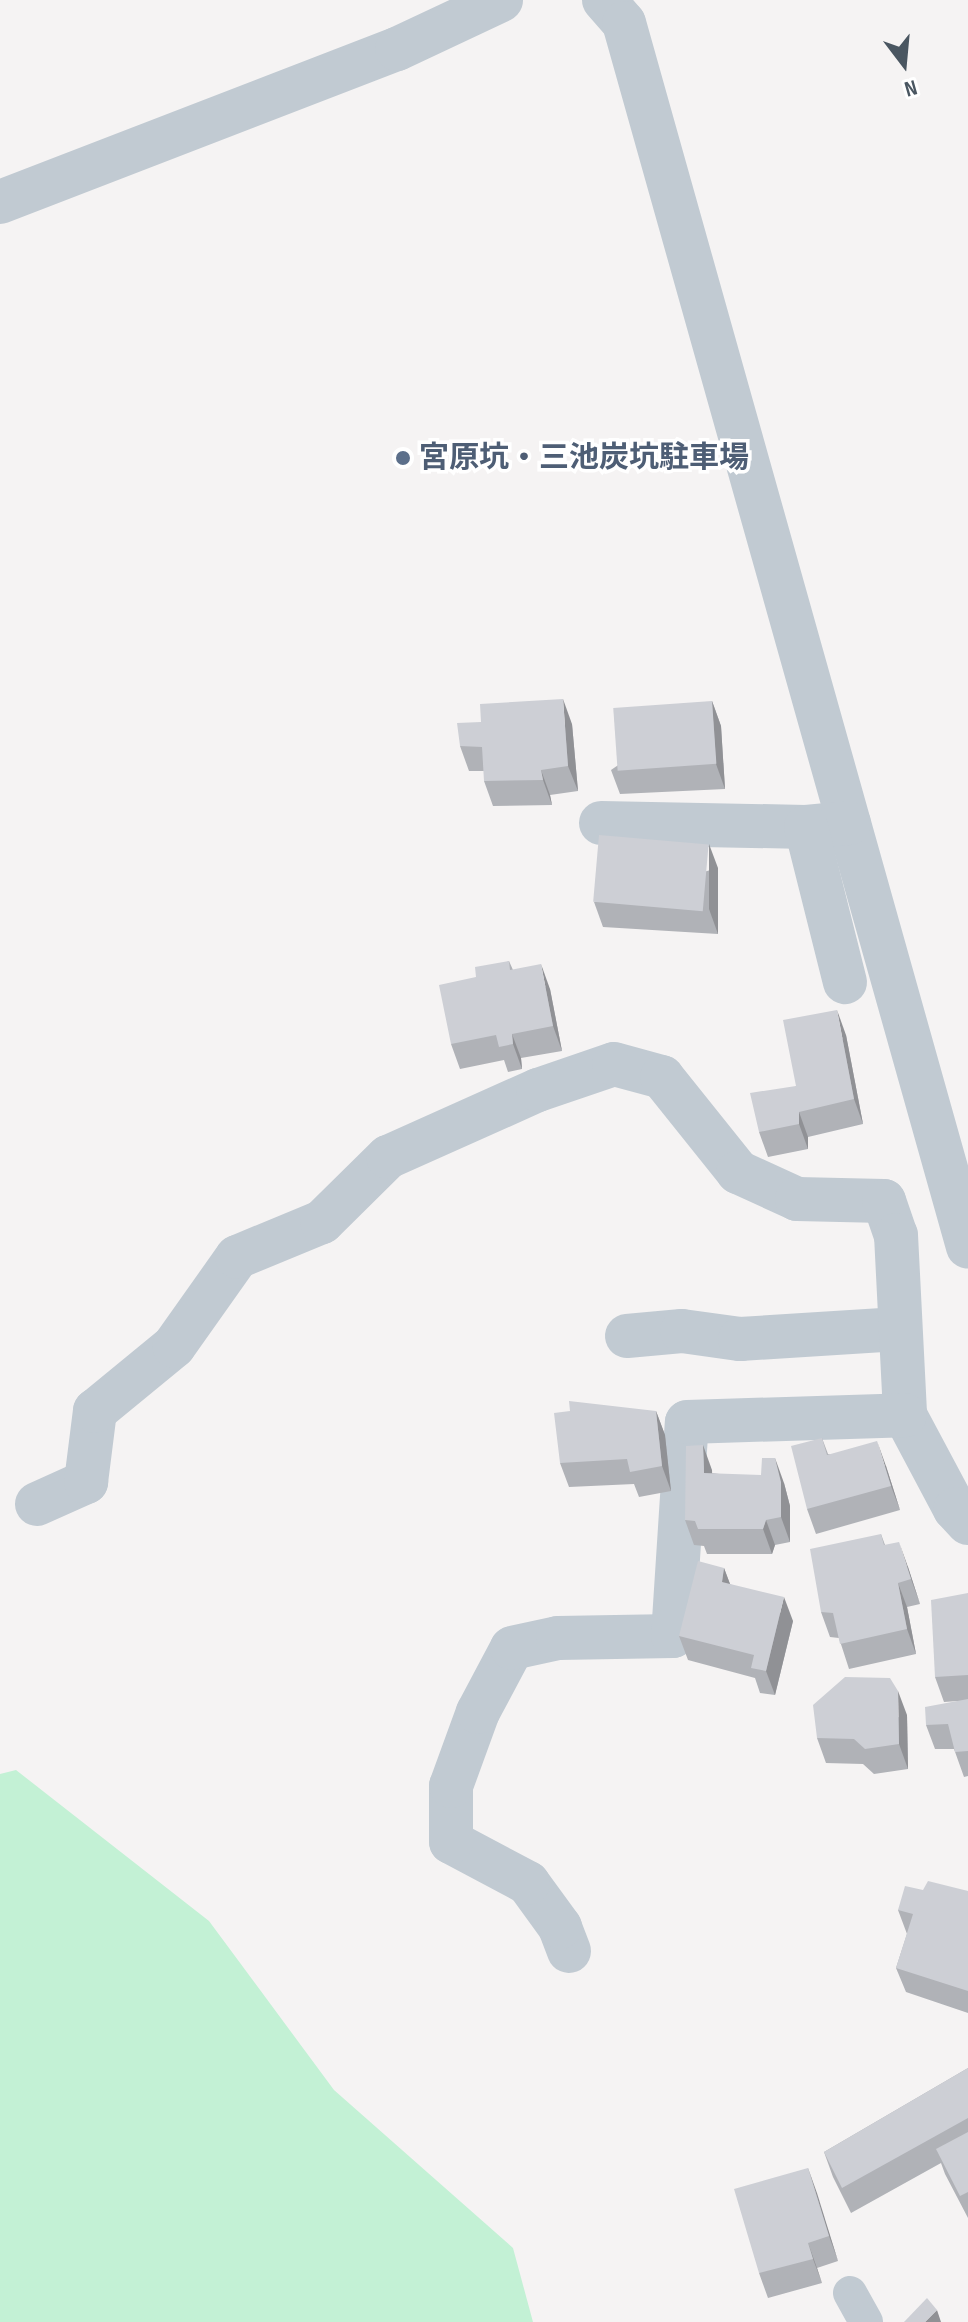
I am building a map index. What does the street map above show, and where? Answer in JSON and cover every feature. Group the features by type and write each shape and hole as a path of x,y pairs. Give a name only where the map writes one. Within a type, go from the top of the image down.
{"street":[{"path":"0,202 397,49 501,0"},
{"path":"604,0 624,23 968,1247"},
{"path":"601,823 806,827 849,823"},
{"path":"806,827 845,982"},
{"path":"37,1504 86,1482 95,1411 174,1346 237,1257 322,1222 388,1157 538,1090 614,1064 662,1077 738,1172 797,1199 884,1201 896,1235 905,1415 955,1509 968,1523"},
{"path":"627,1336 682,1331 740,1339 899,1329"},
{"path":"569,1951 560,1927 528,1883 451,1842 451,1786 478,1712 512,1648 558,1638 673,1636 687,1422 905,1415"}],"green space":[{"path":"16,1770 209,1921 334,2090 513,2248 533,2322 0,2322 0,1774"}],"building":[{"path":"563,699 568,766 541,770 543,780 484,781 482,747 460,746 457,723 481,722 480,704"},
{"path":"712,701 716,764 618,771 613,708"},
{"path":"599,835 709,845 703,911 593,902"},
{"path":"509,961 510,970 541,964 553,1026 512,1034 513,1044 499,1047 496,1035 451,1044 439,985 476,977 475,967"},
{"path":"837,1010 854,1099 799,1112 799,1124 759,1132 750,1093 796,1086 783,1020"},
{"path":"569,1401 656,1411 662,1466 630,1472 627,1459 560,1463 554,1413 570,1411"},
{"path":"822,1438 827,1455 877,1441 891,1486 807,1509 791,1446"},
{"path":"703,1445 704,1473 761,1475 762,1458 775,1458 781,1482 781,1517 766,1520 763,1529 698,1529 695,1521 685,1520 686,1446"},
{"path":"881,1534 884,1545 899,1542 911,1579 898,1583 907,1629 840,1644 833,1613 821,1612 810,1549"},
{"path":"698,1561 724,1568 722,1582 784,1597 766,1671 751,1668 754,1655 679,1636"},
{"path":"968,1593 968,1675 935,1677 931,1600"},
{"path":"845,1677 890,1678 898,1691 899,1744 865,1749 854,1739 817,1738 813,1705"},
{"path":"968,1699 968,1751 955,1752 948,1724 926,1725 925,1707"},
{"path":"928,1881 968,1891 968,1991 896,1968 913,1914 898,1910 905,1886 923,1890"},
{"path":"968,2068 968,2118 842,2188 824,2152"},
{"path":"968,2132 968,2192 960,2196 936,2149"},
{"path":"808,2168 829,2236 808,2243 813,2259 759,2273 734,2189"},
{"path":"927,2298 937,2310 925,2322 904,2322"}],"place":[{"name":"宮原坑・三池炭坑駐車場","path":"403,458"}]}
